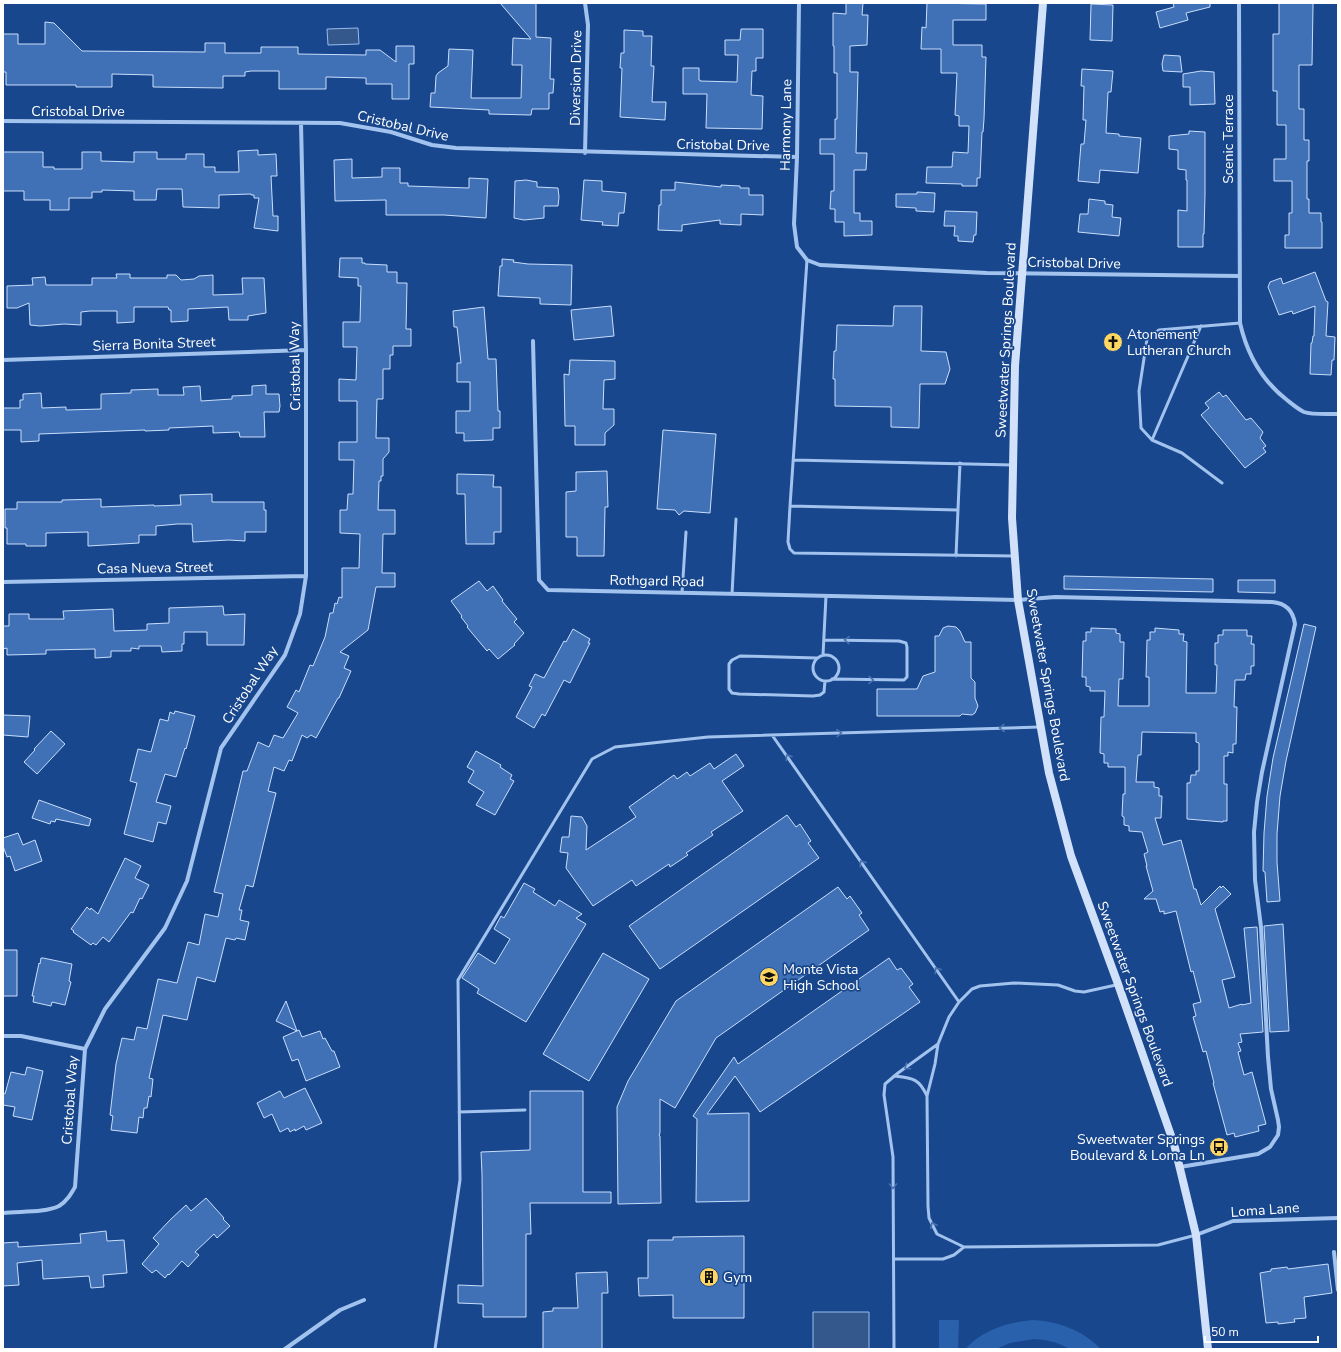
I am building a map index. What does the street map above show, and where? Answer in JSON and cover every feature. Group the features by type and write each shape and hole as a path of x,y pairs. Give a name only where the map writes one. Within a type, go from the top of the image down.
{"main road":[{"name":"Sweetwater Springs Boulevard","path":"1043,3 1015,366 1012,518 1018,600 1049,773 1071,856 1118,984 1174,1144 1180,1167 1196,1236 1208,1349"}],"street":[{"name":"Diversion Drive","path":"585,3 588,25 585,153"},
{"name":"Harmony Lane","path":"800,3 794,224 797,247 807,260"},
{"name":"Scenic Terrace","path":"1239,3 1239,276 1240,323 1244,340 1253,360 1268,383 1279,394 1306,412 1338,414"},
{"name":"Cristobal Drive","path":"3,121 340,123 391,132 432,145 456,148 585,153 797,157"},
{"name":"Cristobal Way","path":"3,1213 46,1210 59,1206 68,1198 75,1187 85,1049 105,1009 164,928 187,881 221,748 286,655 300,614 306,576 306,350 301,123"},
{"name":"Cristobal Drive","path":"807,260 820,265 987,273 1239,276"},
{"name":"Rothgard Road","path":"533,341 539,580 548,590 1018,600 1055,597 1272,602 1284,605 1289,609 1294,619 1294,629 1262,772 1254,832 1255,880 1261,927 1268,1057 1279,1127 1278,1135 1270,1147 1258,1154 1180,1167"},
{"name":"Sierra Bonita Street","path":"3,360 306,350"},
{"name":"Casa Nueva Street","path":"3,582 306,576"},
{"path":"3,1036 21,1036 85,1049"},
{"name":"Loma Lane","path":"1196,1236 1233,1221 1338,1218"},
{"path":"1334,1252 1338,1290"},
{"path":"285,1349 340,1310 364,1300"}],"lane":[{"path":"807,260 790,506 788,542 790,549 794,553 1014,556"},
{"path":"1222,483 1182,453 1152,440 1141,428 1139,391 1147,339 1159,330 1240,323"},
{"path":"1152,440 1201,326"},
{"path":"793,460 1013,464"},
{"path":"956,556 960,463"},
{"path":"790,506 958,510"},
{"path":"732,594 736,519"},
{"path":"682,593 686,532"},
{"path":"823,655 826,596"},
{"path":"816,658 813,665 814,672 818,678 825,681 832,679 904,680 907,677 906,643 899,641 824,640"},
{"path":"825,681 824,692 820,695 732,693 729,690 729,664 732,660 740,656 816,658 823,655 831,655 837,659 839,666 838,674 832,679"},
{"path":"435,1349 460,1180 458,980 592,759 615,747 708,736 1041,727"},
{"path":"772,735 959,1002"},
{"path":"1118,984 1084,992 1075,991 1058,985 1014,982 980,986 972,989 959,1002 949,1017 938,1044 935,1064 927,1096 929,1218 937,1234 964,1247 1158,1244 1196,1236"},
{"path":"894,1349 893,1157 884,1095 886,1084 894,1076 938,1044"},
{"path":"894,1076 905,1077 917,1081 922,1085 927,1096"},
{"path":"459,1112 525,1110"},
{"path":"894,1258 943,1258 954,1255 964,1247"}],"shaded area":[{"path":"358,28 359,44 328,45 327,29"},
{"path":"813,1312 869,1312 869,1349 813,1349"},
{"path":"939,1320 959,1320 958,1349 939,1349"},
{"path":"1034,1320 1070,1328 1094,1342 1101,1349 1070,1349 1057,1343 1034,1339 1010,1343 996,1349 965,1349 980,1336 997,1328"}],"building":[{"path":"500,3 536,3 536,37 551,38 550,79 554,79 553,93 549,93 549,109 532,109 531,115 489,114 489,110 430,107 431,93 435,93 436,76 448,66 449,49 473,50 471,98 521,98 522,65 512,65 513,38 531,39"},
{"path":"846,3 863,3 862,15 868,15 867,45 850,46 850,72 858,72 856,153 867,153 866,170 854,170 854,213 860,213 860,221 872,221 872,235 844,236 844,222 835,222 835,209 830,209 831,191 834,191 834,154 820,154 820,139 835,139 835,119 837,119 837,73 834,73 833,13 846,14"},
{"path":"927,3 986,4 986,20 953,20 953,45 982,45 982,57 986,57 980,178 977,178 977,186 926,183 927,167 952,167 953,152 968,153 969,126 959,126 959,116 955,115 957,73 941,73 941,49 921,49 922,27 926,28"},
{"path":"1173,3 1210,3 1210,7 1186,13 1188,20 1160,28 1156,12 1174,7"},
{"path":"1279,3 1313,3 1312,65 1299,65 1299,109 1304,109 1304,140 1309,140 1309,161 1307,161 1307,199 1309,199 1309,213 1321,213 1322,248 1285,248 1285,235 1289,235 1289,213 1292,213 1292,181 1274,181 1274,159 1286,159 1286,125 1277,125 1277,91 1273,91 1273,34 1279,34"},
{"path":"1091,4 1113,5 1112,41 1090,40"},
{"path":"45,22 54,23 82,51 205,52 205,43 225,43 225,53 261,53 261,47 298,47 298,54 366,55 366,50 380,50 396,62 396,46 414,46 414,64 409,64 409,99 392,99 392,84 366,84 366,78 326,77 326,89 279,89 279,71 251,71 245,72 245,76 223,76 223,88 153,87 153,75 112,74 112,87 76,87 76,85 6,85 6,72 3,72 3,34 18,34 18,44 45,44"},
{"path":"741,29 763,29 763,58 756,58 756,71 752,71 751,95 763,96 762,129 706,128 707,94 683,94 683,68 699,68 700,81 737,82 738,55 725,55 725,40 740,40"},
{"path":"624,30 643,31 643,36 652,36 651,66 654,66 652,102 666,102 665,120 620,117 622,68 620,68 621,53 624,53"},
{"path":"1164,55 1180,56 1182,72 1163,71 1162,64"},
{"path":"1082,69 1113,71 1111,92 1108,92 1106,133 1141,138 1138,173 1100,170 1099,183 1078,181 1081,144 1084,144 1086,120 1083,120 1084,86 1081,86"},
{"path":"1201,71 1214,72 1215,104 1190,105 1190,87 1183,87 1183,74"},
{"path":"1189,131 1205,132 1203,247 1178,247 1178,210 1187,211 1187,180 1186,170 1178,169 1178,150 1169,149 1169,136 1189,134"},
{"path":"258,150 258,155 276,154 277,176 271,176 273,216 278,216 278,231 254,228 259,198 254,198 254,195 251,194 219,195 219,208 183,207 182,189 157,189 156,200 134,200 134,191 102,190 102,192 92,192 92,198 69,198 69,210 50,210 50,200 24,200 24,191 3,191 3,152 43,152 43,167 54,167 54,169 82,169 82,152 101,152 101,161 134,162 134,152 157,152 157,159 186,159 186,154 204,154 204,167 215,167 215,172 239,172 238,151"},
{"path":"352,159 352,178 382,177 382,168 400,168 400,183 408,183 408,186 469,188 469,178 488,179 486,218 444,215 386,215 386,200 335,201 334,160"},
{"path":"526,180 537,182 537,187 558,188 558,206 544,206 544,218 524,220 514,218 515,181"},
{"path":"584,180 602,181 602,191 626,193 624,213 619,213 618,226 602,225 603,222 581,220"},
{"path":"675,182 721,187 721,185 740,186 740,188 749,188 749,195 763,195 763,215 741,214 741,225 720,224 720,220 682,225 682,231 658,230 661,190 675,190"},
{"path":"917,192 935,193 934,212 916,211 916,208 896,207 896,194 917,194"},
{"path":"1089,199 1105,201 1105,204 1113,205 1112,217 1121,218 1119,236 1078,232 1080,214 1088,214"},
{"path":"945,211 977,212 976,235 974,235 973,242 958,241 958,236 954,236 955,226 944,226"},
{"path":"340,258 362,258 362,263 365,264 387,265 387,272 397,272 397,283 407,283 406,329 411,329 411,346 393,346 393,355 390,355 390,369 383,369 383,399 377,399 376,438 389,438 389,452 383,459 383,476 381,476 381,481 379,481 378,510 395,510 395,534 383,534 382,573 395,573 395,587 376,587 368,630 340,652 349,656 344,668 351,671 339,698 316,738 311,735 307,738 302,735 292,761 289,760 284,771 274,767 268,791 276,793 253,887 246,885 239,910 242,910 240,920 249,922 245,940 226,938 215,982 197,977 187,1020 163,1015 149,1078 153,1079 151,1097 149,1096 147,1108 144,1108 143,1118 139,1117 137,1133 111,1130 113,1116 110,1115 116,1064 122,1038 134,1040 137,1027 147,1029 158,979 177,983 188,942 199,945 205,914 218,917 223,894 214,892 243,771 247,771 258,742 269,747 274,735 283,738 298,713 287,707 296,690 299,692 310,665 313,666 325,637 330,613 333,613 335,603 337,604 339,597 342,598 342,568 359,568 360,534 340,533 340,510 347,510 348,494 353,494 354,460 339,460 339,442 357,442 357,401 339,401 339,379 356,380 357,347 343,347 343,322 360,322 361,286 358,286 358,278 339,277"},
{"path":"502,259 514,260 513,262 528,264 572,265 571,305 540,304 540,298 498,296 500,266 502,266"},
{"path":"1315,272 1326,301 1328,302 1326,336 1335,337 1334,360 1332,360 1331,375 1310,374 1311,343 1314,336 1315,306 1293,314 1292,311 1279,315 1268,287 1270,282 1281,278 1283,284"},
{"path":"116,274 130,274 130,278 167,278 167,275 176,275 181,280 213,275 213,295 243,294 242,278 264,278 266,313 248,316 248,320 229,320 228,307 188,309 188,321 171,322 171,310 169,310 168,307 134,307 134,322 117,323 117,311 90,311 81,312 81,325 64,324 40,326 30,325 29,303 17,308 7,308 7,286 33,285 32,278 45,277 46,285 92,285 92,278 117,278"},
{"path":"611,306 614,336 574,340 571,310"},
{"path":"894,306 922,306 921,351 946,352 950,369 945,384 920,384 919,428 891,427 891,407 835,406 835,379 833,379 837,325 893,326"},
{"path":"484,307 488,359 496,359 500,428 493,428 493,440 464,441 464,433 456,433 456,411 470,411 470,382 457,382 457,363 461,363 457,327 454,327 453,311"},
{"path":"570,360 615,361 615,379 604,380 603,409 614,409 614,425 605,433 605,445 575,445 575,426 565,426 564,374 569,375"},
{"path":"266,385 266,394 279,394 280,406 279,412 264,412 265,437 240,437 239,432 213,433 213,426 169,428 169,430 39,434 39,441 21,442 21,430 3,430 3,408 20,408 20,400 23,400 23,394 41,393 42,408 66,407 66,410 101,409 101,394 131,393 131,390 158,389 158,395 184,395 183,387 200,386 201,401 232,399 232,396 252,395 252,386"},
{"path":"1219,392 1223,397 1226,395 1246,420 1251,418 1263,432 1260,438 1266,446 1263,448 1266,452 1245,468 1201,415 1209,408 1205,403"},
{"path":"663,430 716,434 710,513 684,511 679,515 675,510 657,509"},
{"path":"607,471 608,507 605,507 604,556 577,556 577,537 566,537 566,492 576,491 576,472"},
{"path":"457,474 494,475 493,487 501,487 501,532 494,532 494,544 466,544 465,494 457,494"},
{"path":"212,494 212,502 264,502 264,510 266,510 266,532 245,532 245,541 229,540 193,542 192,524 177,524 156,526 156,535 139,535 139,543 88,546 88,532 46,533 46,546 7,544 5,509 17,509 17,502 62,502 62,500 101,499 101,507 181,505 180,495"},
{"path":"1064,576 1213,579 1213,592 1064,589"},
{"path":"1238,580 1275,580 1275,593 1238,592"},
{"path":"479,581 487,591 493,586 503,600 502,601 517,619 514,622 524,633 514,644 515,645 498,659 489,649 487,651 467,627 468,626 461,617 462,616 451,601"},
{"path":"223,606 224,615 245,614 244,645 207,645 207,632 184,632 184,644 182,644 182,651 162,652 161,646 139,646 139,649 131,648 131,651 111,651 111,657 95,658 95,649 46,650 46,654 7,655 7,648 3,649 3,626 9,626 9,614 29,614 29,619 64,619 63,611 113,609 114,631 147,630 147,624 169,623 169,608"},
{"path":"1304,624 1316,627 1286,761 1280,796 1277,834 1277,862 1280,901 1267,902 1265,872 1263,871 1267,796 1273,758"},
{"path":"948,626 956,627 960,631 965,642 971,642 971,678 975,682 975,698 978,706 975,713 972,715 962,714 960,716 877,716 877,689 917,689 923,676 935,672 935,636 939,636 943,628"},
{"path":"1091,628 1116,629 1116,633 1120,634 1120,642 1124,642 1123,679 1119,679 1118,706 1149,706 1149,677 1146,677 1147,640 1150,640 1150,632 1155,632 1155,628 1179,630 1179,634 1184,634 1183,641 1187,642 1186,693 1216,693 1217,665 1215,665 1215,643 1218,643 1218,635 1223,635 1223,630 1247,630 1247,636 1252,636 1251,644 1254,644 1254,666 1251,666 1251,674 1246,674 1245,680 1235,680 1234,707 1237,707 1236,744 1233,744 1233,753 1228,752 1228,756 1224,756 1224,784 1227,784 1227,821 1187,819 1187,783 1190,783 1191,775 1196,775 1196,771 1199,771 1199,743 1196,742 1196,733 1142,732 1141,755 1138,755 1136,782 1154,782 1154,787 1159,788 1159,796 1162,796 1161,818 1155,818 1163,845 1181,840 1194,889 1196,889 1201,905 1220,886 1221,888 1223,886 1231,894 1215,909 1235,977 1222,980 1229,1008 1251,1003 1244,928 1257,927 1263,1032 1240,1034 1242,1042 1238,1043 1241,1051 1238,1052 1244,1075 1252,1072 1266,1124 1258,1126 1259,1131 1235,1137 1234,1133 1227,1135 1206,1051 1203,1052 1193,1017 1196,1016 1193,1004 1201,1002 1193,971 1191,972 1176,911 1164,914 1164,911 1160,912 1156,899 1144,899 1153,891 1144,854 1148,852 1142,832 1129,831 1129,826 1124,825 1124,817 1122,816 1123,794 1125,794 1125,767 1108,767 1108,763 1104,763 1104,754 1100,753 1101,717 1104,717 1105,691 1090,691 1090,687 1086,686 1086,677 1082,677 1083,641 1086,641 1086,632 1091,632"},
{"path":"573,629 590,639 588,643 590,643 570,683 564,680 545,716 542,714 534,728 516,717 532,687 529,686 535,674 544,678 564,641 566,642"},
{"path":"175,711 195,716 186,749 185,748 176,777 165,774 156,802 171,806 166,824 158,822 153,842 124,834 137,783 130,781 138,749 151,752 160,719 168,721 170,712 174,714"},
{"path":"3,715 30,716 28,737 3,735"},
{"path":"51,731 65,744 37,774 24,762"},
{"path":"476,751 501,765 500,767 512,775 510,779 514,781 495,815 476,805 484,792 468,782 474,771 467,767"},
{"path":"736,754 744,766 722,781 743,811 711,832 713,835 686,853 688,855 670,867 669,864 636,886 632,880 593,906 566,868 568,853 560,852 562,837 569,837 571,816 582,817 587,826 586,850 636,817 629,807 674,775 677,779 687,772 690,776 710,763 714,769"},
{"path":"39,800 91,819 89,826 56,819 55,822 51,821 50,824 32,818"},
{"path":"787,815 796,827 800,824 811,841 808,843 819,858 660,969 629,926"},
{"path":"18,833 23,845 35,840 42,861 15,871 10,856 7,857 3,846 3,838"},
{"path":"125,858 141,866 135,878 149,885 142,899 140,898 133,913 131,912 109,942 103,937 96,945 93,943 91,945 71,929 87,907 90,910 91,908 98,914"},
{"path":"524,883 535,889 533,892 555,906 559,900 582,914 576,918 586,924 526,1022 477,993 479,989 462,978 478,953 495,964 510,939 494,929 501,916 504,918"},
{"path":"838,887 847,899 850,896 862,913 859,915 869,930 716,1038 675,1108 660,1099 659,1135 661,1203 618,1204 617,1107 628,1081 676,1001"},
{"path":"1283,924 1289,1031 1270,1032 1264,926"},
{"path":"3,950 17,950 17,996 3,996"},
{"path":"603,953 649,979 589,1081 543,1054"},
{"path":"41,958 72,964 69,981 71,982 65,1005 52,1002 51,1006 33,1002 34,996 32,996"},
{"path":"889,958 897,970 901,968 913,984 909,987 920,1002 760,1112 735,1076 707,1114 749,1113 749,1201 696,1202 697,1119 693,1116 734,1057 738,1064"},
{"path":"286,1001 297,1031 276,1021"},
{"path":"299,1030 302,1037 320,1031 323,1039 325,1038 332,1051 334,1051 340,1067 306,1081 298,1059 292,1061 283,1037"},
{"path":"27,1067 43,1071 32,1120 13,1116 15,1107 3,1105 3,1093 5,1094 11,1072 25,1075"},
{"path":"305,1088 322,1123 306,1130 304,1126 295,1131 295,1129 290,1132 288,1128 280,1132 272,1114 264,1118 257,1103 280,1091 284,1098"},
{"path":"530,1091 583,1091 583,1192 611,1192 611,1203 530,1203 531,1234 526,1234 526,1317 483,1317 483,1304 458,1303 458,1285 483,1286 481,1152 530,1150"},
{"path":"206,1198 230,1226 217,1238 214,1234 195,1252 199,1255 188,1267 182,1261 165,1278 156,1270 152,1273 142,1264 159,1244 153,1238 186,1205 191,1211"},
{"path":"106,1231 107,1241 124,1240 127,1273 103,1275 104,1287 91,1288 89,1276 43,1279 42,1260 17,1263 19,1285 3,1286 3,1243 18,1242 18,1247 81,1243 80,1234"},
{"name":"Gym","path":"744,1236 744,1318 673,1318 673,1295 639,1296 638,1278 648,1278 648,1240 673,1240 673,1237"},
{"path":"1328,1264 1332,1293 1304,1297 1306,1318 1294,1319 1295,1322 1278,1324 1278,1322 1266,1323 1260,1273 1271,1271 1271,1269 1287,1267 1288,1269"},
{"path":"607,1272 608,1293 602,1293 602,1349 543,1349 543,1312 553,1311 553,1308 578,1308 576,1273"}],"place":[{"name":"Atonement Lutheran Church","path":"1113,342"},
{"name":"Monte Vista High School","path":"769,977"},
{"name":"Sweetwater Springs Boulevard & Loma Ln","path":"1219,1147"},
{"name":"Gym","path":"709,1277"}]}
